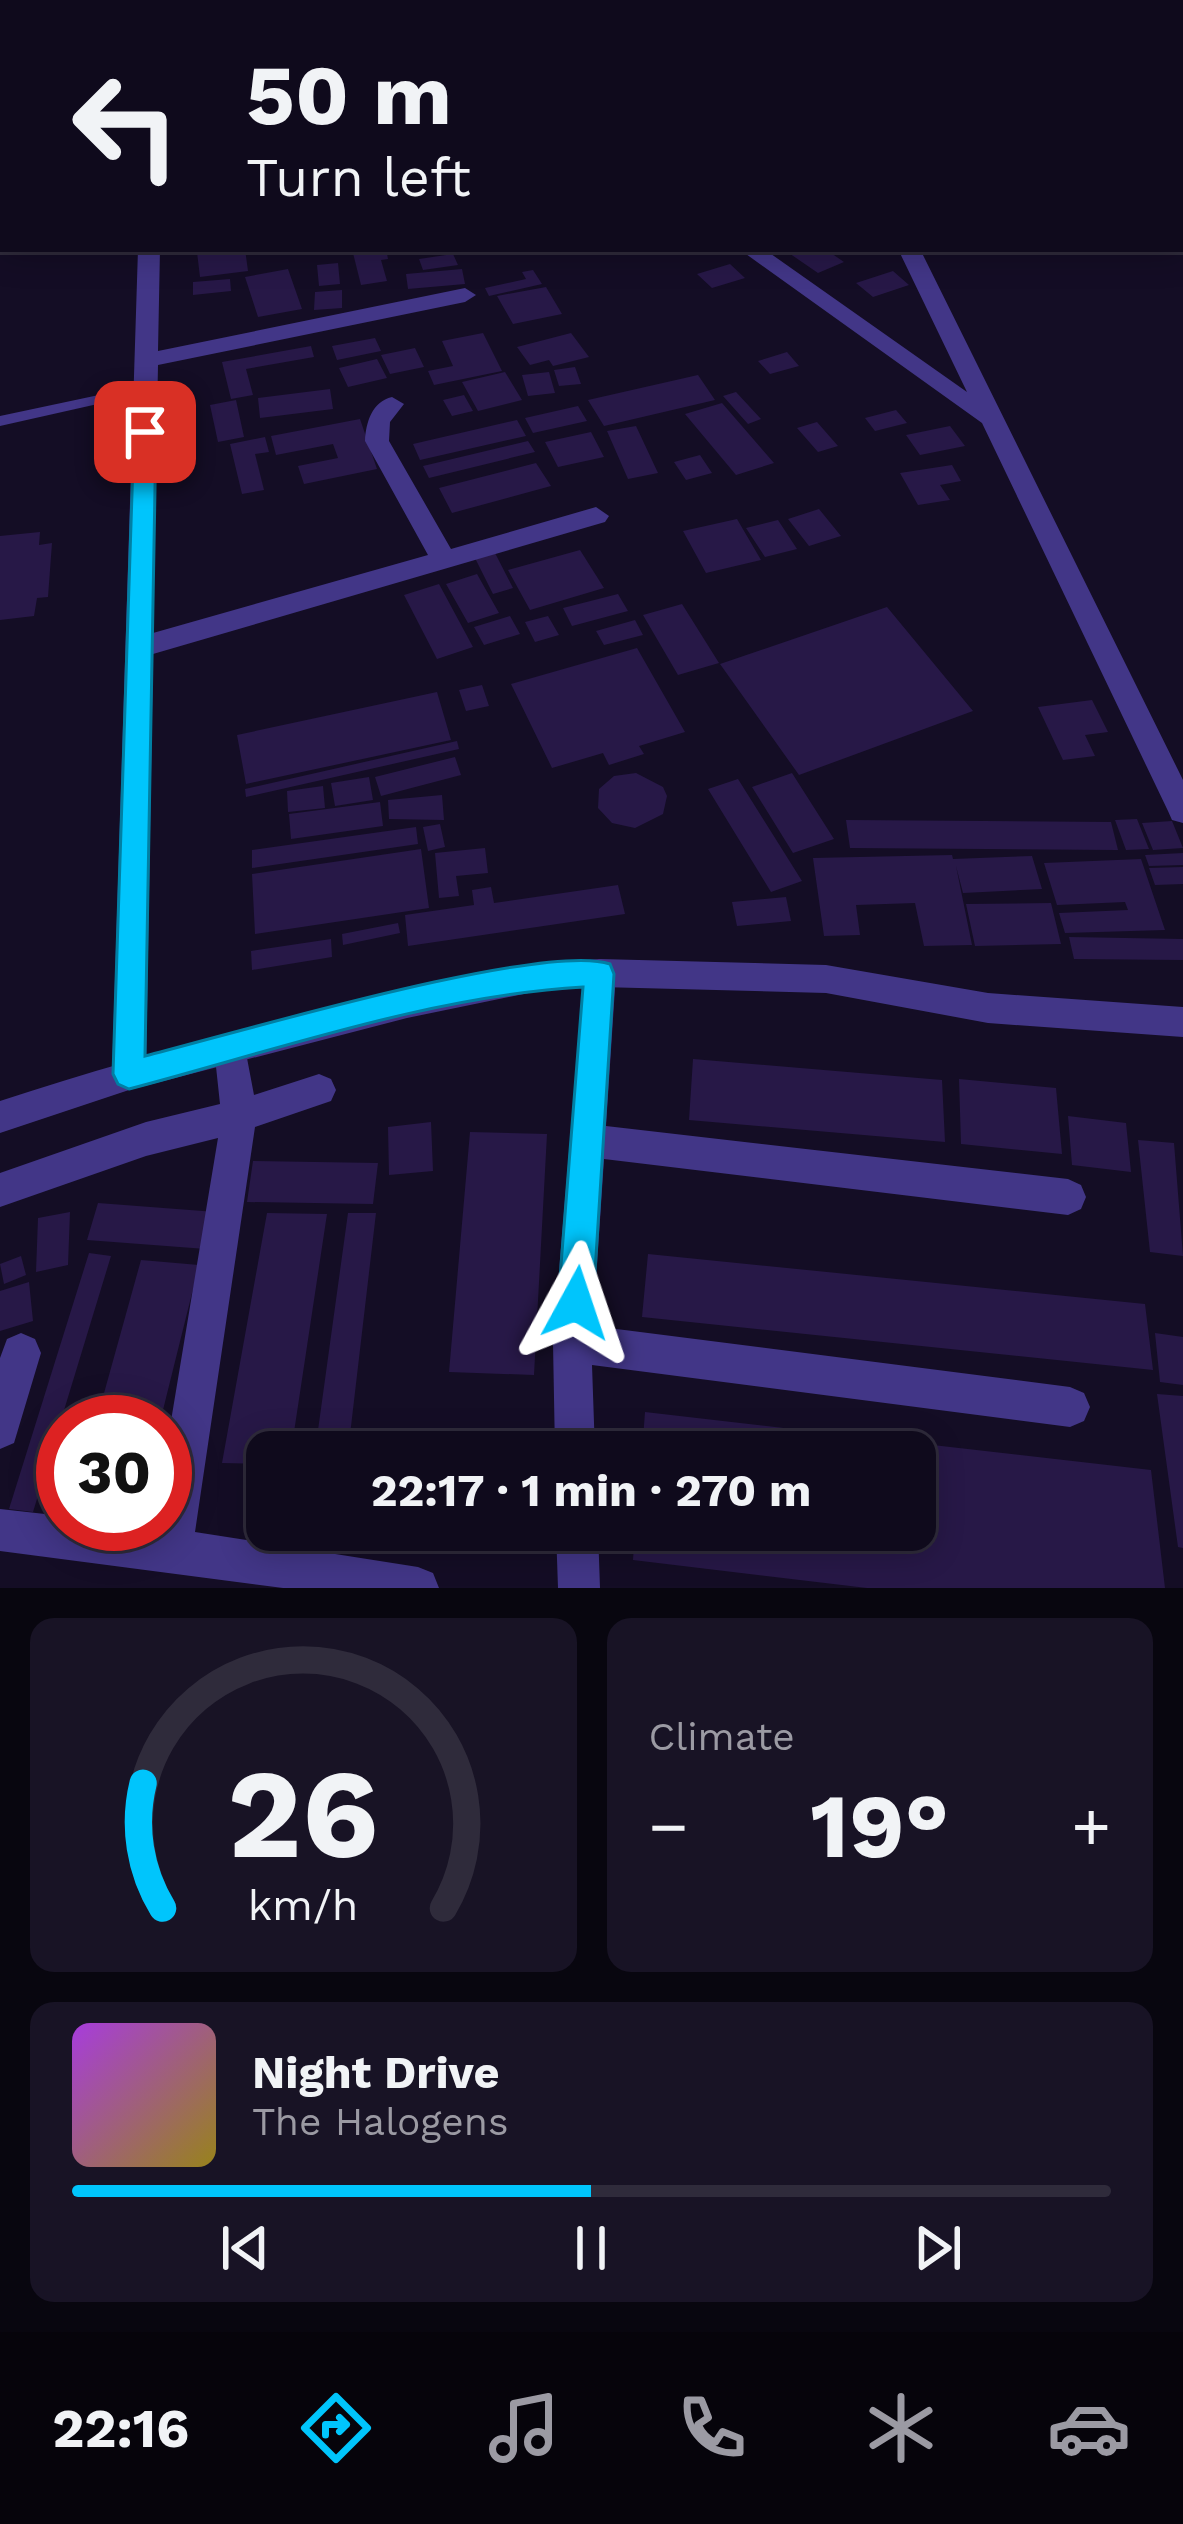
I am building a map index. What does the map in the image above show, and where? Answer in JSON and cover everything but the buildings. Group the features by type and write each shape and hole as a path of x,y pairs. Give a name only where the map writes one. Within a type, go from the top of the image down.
{"street":[{"path":"129,1074 149,252"},
{"path":"754,252 987,417"},
{"path":"911,252 948,320 987,417 1183,811"},
{"path":"148,360 465,296"},
{"path":"392,404 378,421 377,441 443,560"},
{"path":"140,647 596,516"},
{"path":"0,1117 129,1074 407,1003 538,977 599,974 826,980 988,1007 1183,1022"},
{"path":"574,1431 572,1343 599,974"},
{"path":"192,1415 239,1116 231,1048"},
{"path":"0,1190 146,1138 239,1116 319,1090"},
{"path":"590,1141 1068,1197"},
{"path":"572,1343 1070,1407"},
{"path":"0,1429 21,1353"},
{"path":"0,1530 36,1534"},
{"path":"184,1551 418,1588"},
{"path":"578,1551 579,1588"}],"lane":[{"path":"0,422 146,389"}],"route":[{"path":"145,432 129,1074 407,1003 538,977 599,974 576,1303"}]}
